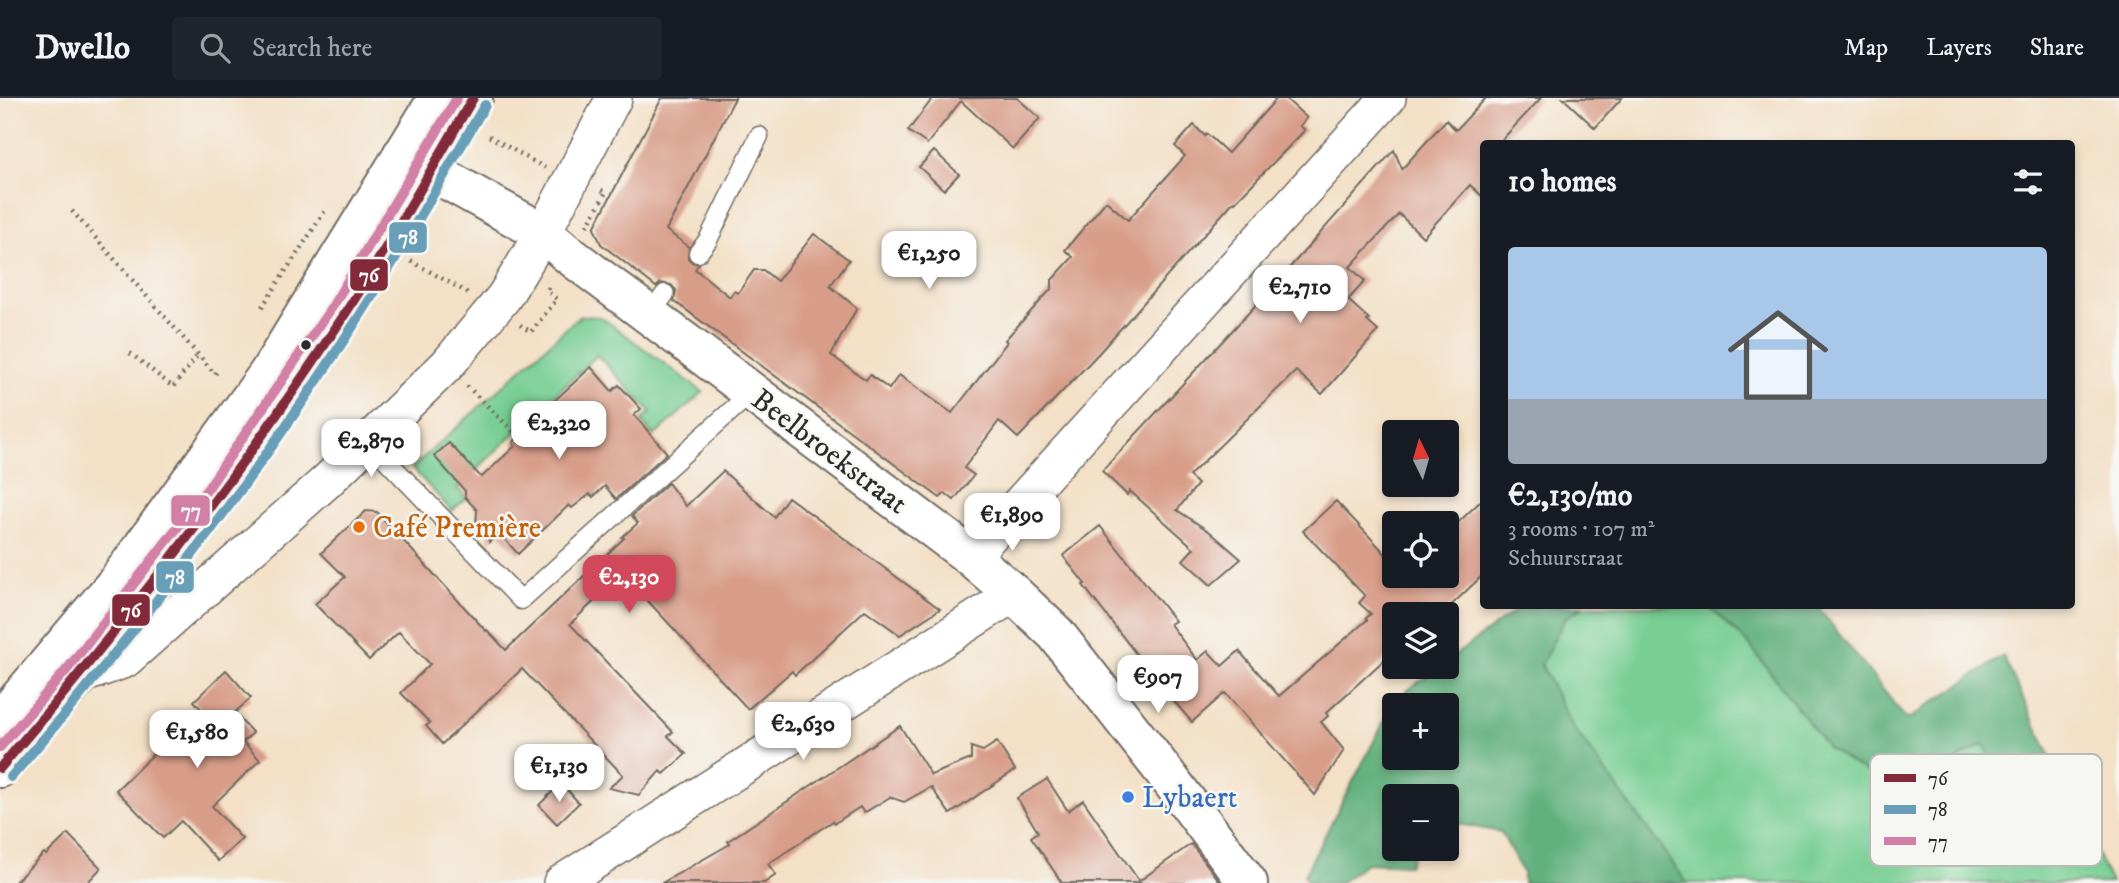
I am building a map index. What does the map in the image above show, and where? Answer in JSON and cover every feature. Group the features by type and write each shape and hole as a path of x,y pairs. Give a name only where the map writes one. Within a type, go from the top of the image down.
{"main road":[{"path":"0,768 80,676 211,507 344,315 416,163 438,98"},
{"path":"0,721 117,582 416,163 473,98"},
{"name":"Beelbroekstraat","path":"416,163 543,233 657,305 752,392 971,557 1014,594 1056,634 1248,883"}],"street":[{"path":"80,676 125,660 369,442 447,365 504,297 543,233 614,98"},
{"path":"971,557 1388,98"},
{"path":"561,883 1014,594"}],"lane":[{"path":"698,253 708,240 759,136"},
{"path":"369,442 521,600 752,392"}],"path":[{"path":"487,135 569,182"},
{"path":"72,211 215,374 219,369"},
{"path":"262,307 325,211"},
{"path":"130,353 173,387 198,355"},
{"path":"447,365 514,433"}],"green space":[{"path":"580,316 601,317 703,392 654,436 641,421 651,412 597,355 457,488 466,498 452,511 412,468"},
{"path":"1518,609 1579,609 1565,618 1541,665 1572,726 1687,883 1523,883 1523,873 1501,832 1459,824 1459,784 1382,784 1382,861 1410,861 1409,865 1366,863 1340,883 1308,883 1304,875 1382,726 1382,770 1459,770 1459,693 1404,693 1423,679 1459,679 1459,652"},
{"path":"1579,609 1711,609 1748,643 1828,748 1870,770 1870,866 2102,864 2111,883 1687,883 1572,726 1541,664 1565,618"},
{"path":"1711,609 1819,609 1907,720 2003,656 2049,754 1989,754 1984,744 1966,754 1870,754 1870,775 1828,748 1748,643"},
{"path":"1984,744 1989,754 1966,754"}],"building":[{"path":"662,98 735,98 666,230 689,247 688,258 699,264 695,269 730,297 734,291 738,293 754,270 763,270 777,281 814,234 849,260 830,286 857,308 831,355 866,380 870,375 889,389 899,375 952,413 1007,342 1005,340 1052,288 1052,280 1073,257 1065,250 1106,201 1128,220 1185,156 1175,146 1194,125 1228,153 1277,98 1285,98 1307,118 1300,126 1305,130 1234,201 1099,353 1018,438 999,421 964,468 974,475 954,500 945,493 940,498 674,301 676,290 671,285 661,283 656,287 601,244 594,228"},
{"path":"933,98 1017,98 1040,118 1013,149 961,101 927,144 908,131"},
{"path":"1486,98 1541,98 1502,140 1480,140 1480,194 1470,185 1423,237 1399,214 1350,267 1365,281 1348,300 1378,331 1322,394 1296,371 1189,476 1198,484 1177,510 1210,532 1241,559 1211,585 1183,560 1194,548 1130,491 1127,495 1102,471 1267,293 1394,150 1402,169 1446,120 1456,130"},
{"path":"1563,98 1622,98 1595,128"},
{"path":"934,151 959,174 944,190 919,167"},
{"path":"591,367 612,391 619,385 641,409 634,415 667,453 616,499 605,486 593,497 590,494 572,508 569,505 518,554 499,533 489,542 488,525 476,526 477,510 465,497 465,491 434,456 449,443 481,477 483,476 515,446 513,442 529,428 527,426"},
{"path":"723,471 774,517 788,497 940,609 900,635 865,610 795,675 792,671 748,709 623,574 570,624 673,732 668,736 686,754 664,774 660,771 639,795 609,788 623,775 522,669 442,744 426,726 430,723 401,693 430,664 399,632 369,660 315,604 345,577 321,553 366,511 377,512 506,650 624,538 622,537 638,523 632,516 668,483 686,506"},
{"path":"1336,501 1382,550 1382,588 1459,588 1459,522 1480,502 1480,578 1455,602 1382,602 1382,662 1326,713 1328,716 1321,722 1344,750 1315,795 1225,693 1192,722 1164,690 1063,556 1100,526 1175,621 1170,624 1197,660 1208,651 1222,666 1239,651 1279,696 1371,614 1359,603 1365,596 1303,531"},
{"path":"226,670 251,698 234,713 253,733 243,742 260,760 212,806 242,839 218,861 181,821 163,838 116,790 201,709 194,701"},
{"path":"900,726 931,775 971,759 971,747 983,751 997,742 1015,770 950,814 931,787 904,802 890,797 864,813 860,807 835,823 833,821 768,864 776,875 764,883 662,883 730,844 728,841"},
{"path":"1047,779 1068,811 1083,800 1139,881 1191,844 1221,883 1062,883 1031,837 1038,832 1017,798"},
{"path":"561,783 579,803 557,824 539,805"},
{"path":"68,834 101,868 87,883 14,883 44,853 46,855"}],"transit line":[{"name":"77","path":"0,747 69,667 208,488 332,307 457,98"},
{"name":"76","path":"0,768 136,604 263,434 360,290 473,98"},
{"name":"78","path":"11,777 147,613 234,499 316,383 405,242 485,105"}],"place":[{"name":"Café Première","path":"359,527"},
{"name":"Lybaert","path":"1128,797"}]}
